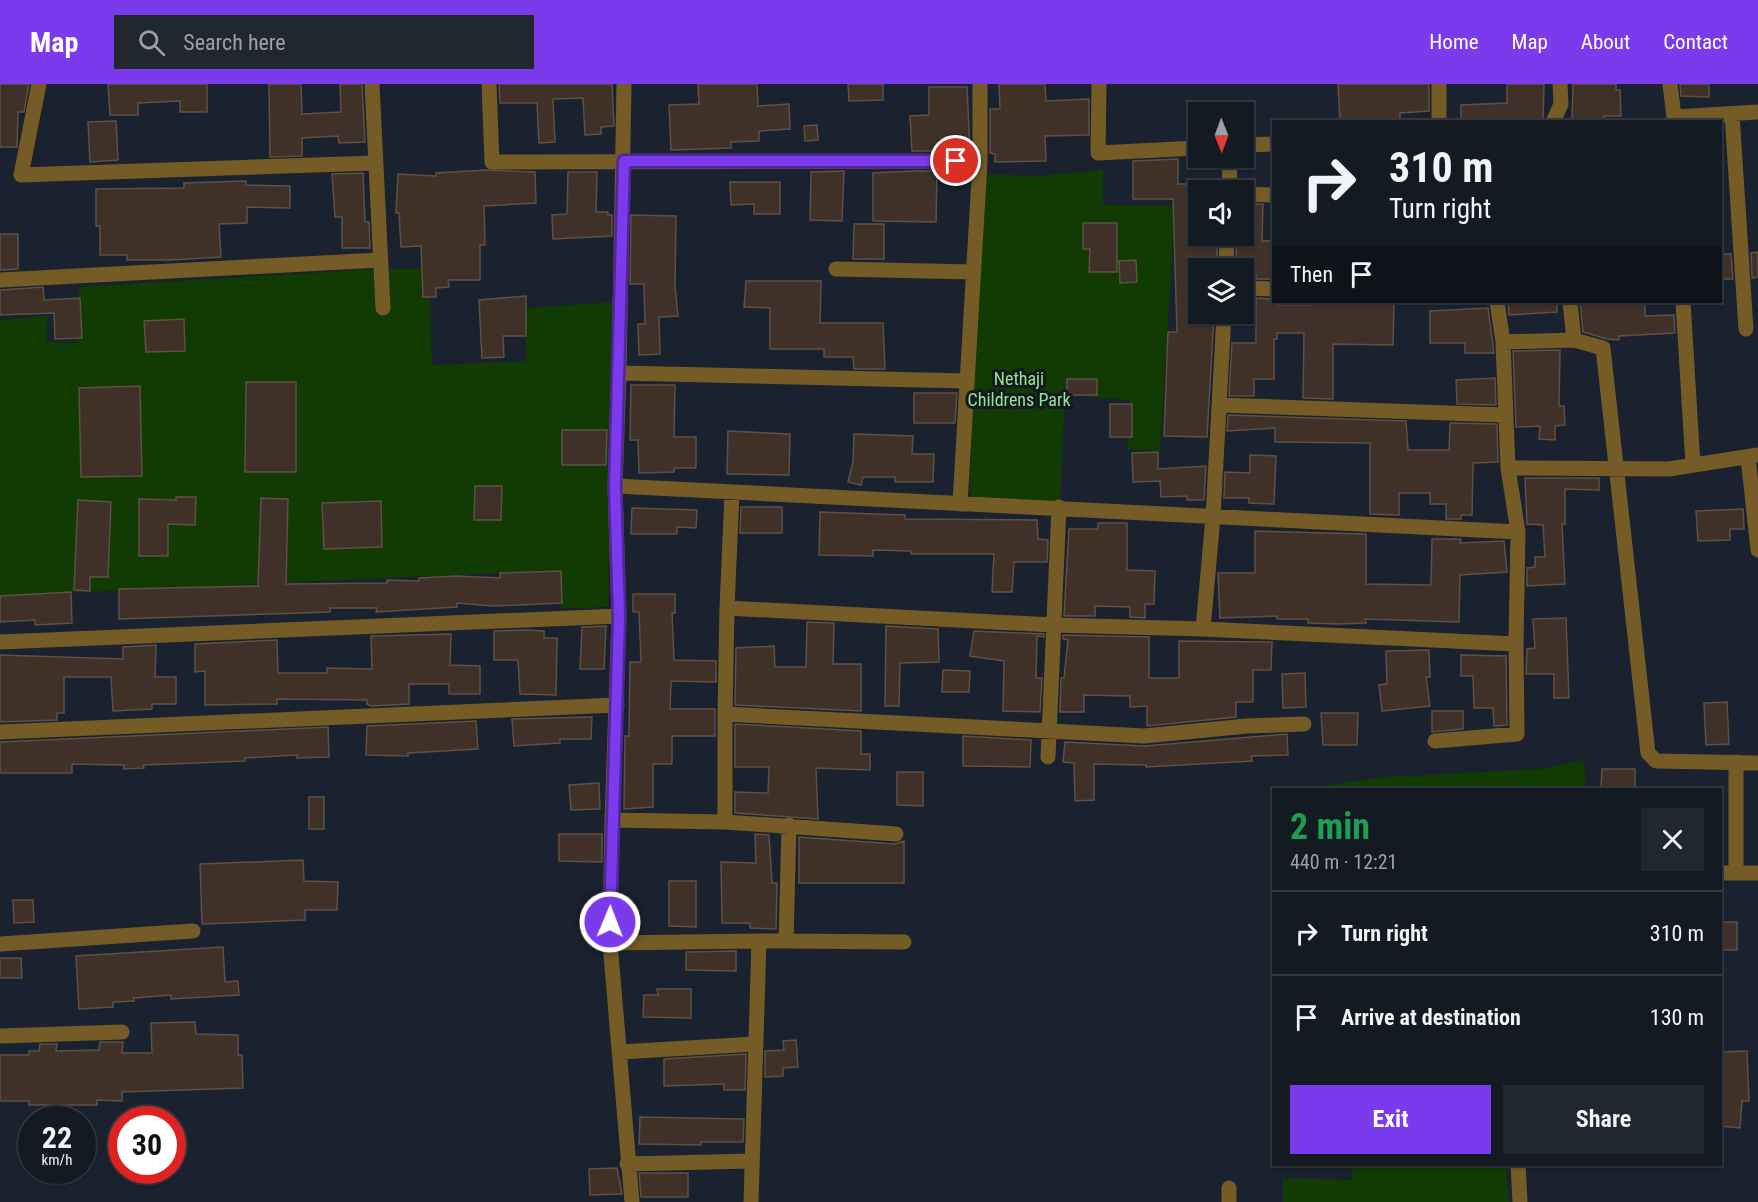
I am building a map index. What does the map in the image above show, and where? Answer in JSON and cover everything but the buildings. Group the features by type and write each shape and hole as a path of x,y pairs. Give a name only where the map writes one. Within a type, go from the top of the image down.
{"street":[{"path":"39,84 21,175 375,163"},
{"path":"372,84 383,308"},
{"path":"489,84 492,162 980,161"},
{"path":"624,84 615,486 619,616 610,943 632,1202"},
{"path":"960,504 980,161 980,84"},
{"path":"1099,84 1098,153 1188,148"},
{"path":"1438,84 1439,120"},
{"path":"1554,120 1561,104 1560,84"},
{"path":"1671,84 1674,119 1758,112"},
{"path":"1732,114 1746,329"},
{"path":"1254,145 1272,144"},
{"path":"1254,194 1272,195"},
{"path":"0,280 380,260"},
{"path":"836,269 973,272"},
{"path":"1254,288 1272,289"},
{"path":"1435,741 1516,734 1518,532 1508,468 1504,415 1503,342 1497,303"},
{"path":"1570,303 1574,340"},
{"path":"1683,303 1693,465"},
{"path":"1203,629 1213,517 1223,324"},
{"path":"1503,342 1574,340 1603,348 1614,469 1648,753 1656,761 1758,763"},
{"path":"619,374 966,381"},
{"path":"1219,405 1504,415"},
{"path":"1508,468 1669,469 1753,456 1758,550"},
{"path":"615,486 1518,532"},
{"path":"725,822 727,608 732,492"},
{"path":"1048,757 1059,507"},
{"path":"727,608 1053,625 1203,629 1516,644"},
{"path":"0,642 619,616"},
{"path":"0,732 617,705"},
{"path":"725,714 1144,736 1247,726 1304,724"},
{"path":"1736,762 1728,873 1758,873"},
{"path":"612,820 789,825 896,834"},
{"path":"786,941 789,825"},
{"path":"0,944 193,931"},
{"path":"751,1202 759,941"},
{"path":"610,943 904,942"},
{"path":"0,1036 122,1032"},
{"path":"620,1052 756,1044"},
{"path":"627,1164 751,1161"},
{"path":"1518,1166 1520,1202"}],"green space":[{"name":"Nethaji Childrens Park","path":"1103,170 1103,205 1175,206 1160,451 1127,449 1130,400 1065,395 1060,502 970,499 972,380 984,174 1038,176"},
{"path":"376,269 429,269 432,365 526,361 526,308 613,302 608,607 560,608 556,570 0,596 0,320 48,316 46,342 77,343 79,287"},
{"path":"1584,760 1586,788 1327,788 1326,785 1385,777 1541,769"},
{"path":"1352,1166 1506,1166 1509,1202 1283,1202 1283,1178 1352,1180"}],"route":[{"path":"610,922 619,616 615,486 624,161 956,161"}]}
